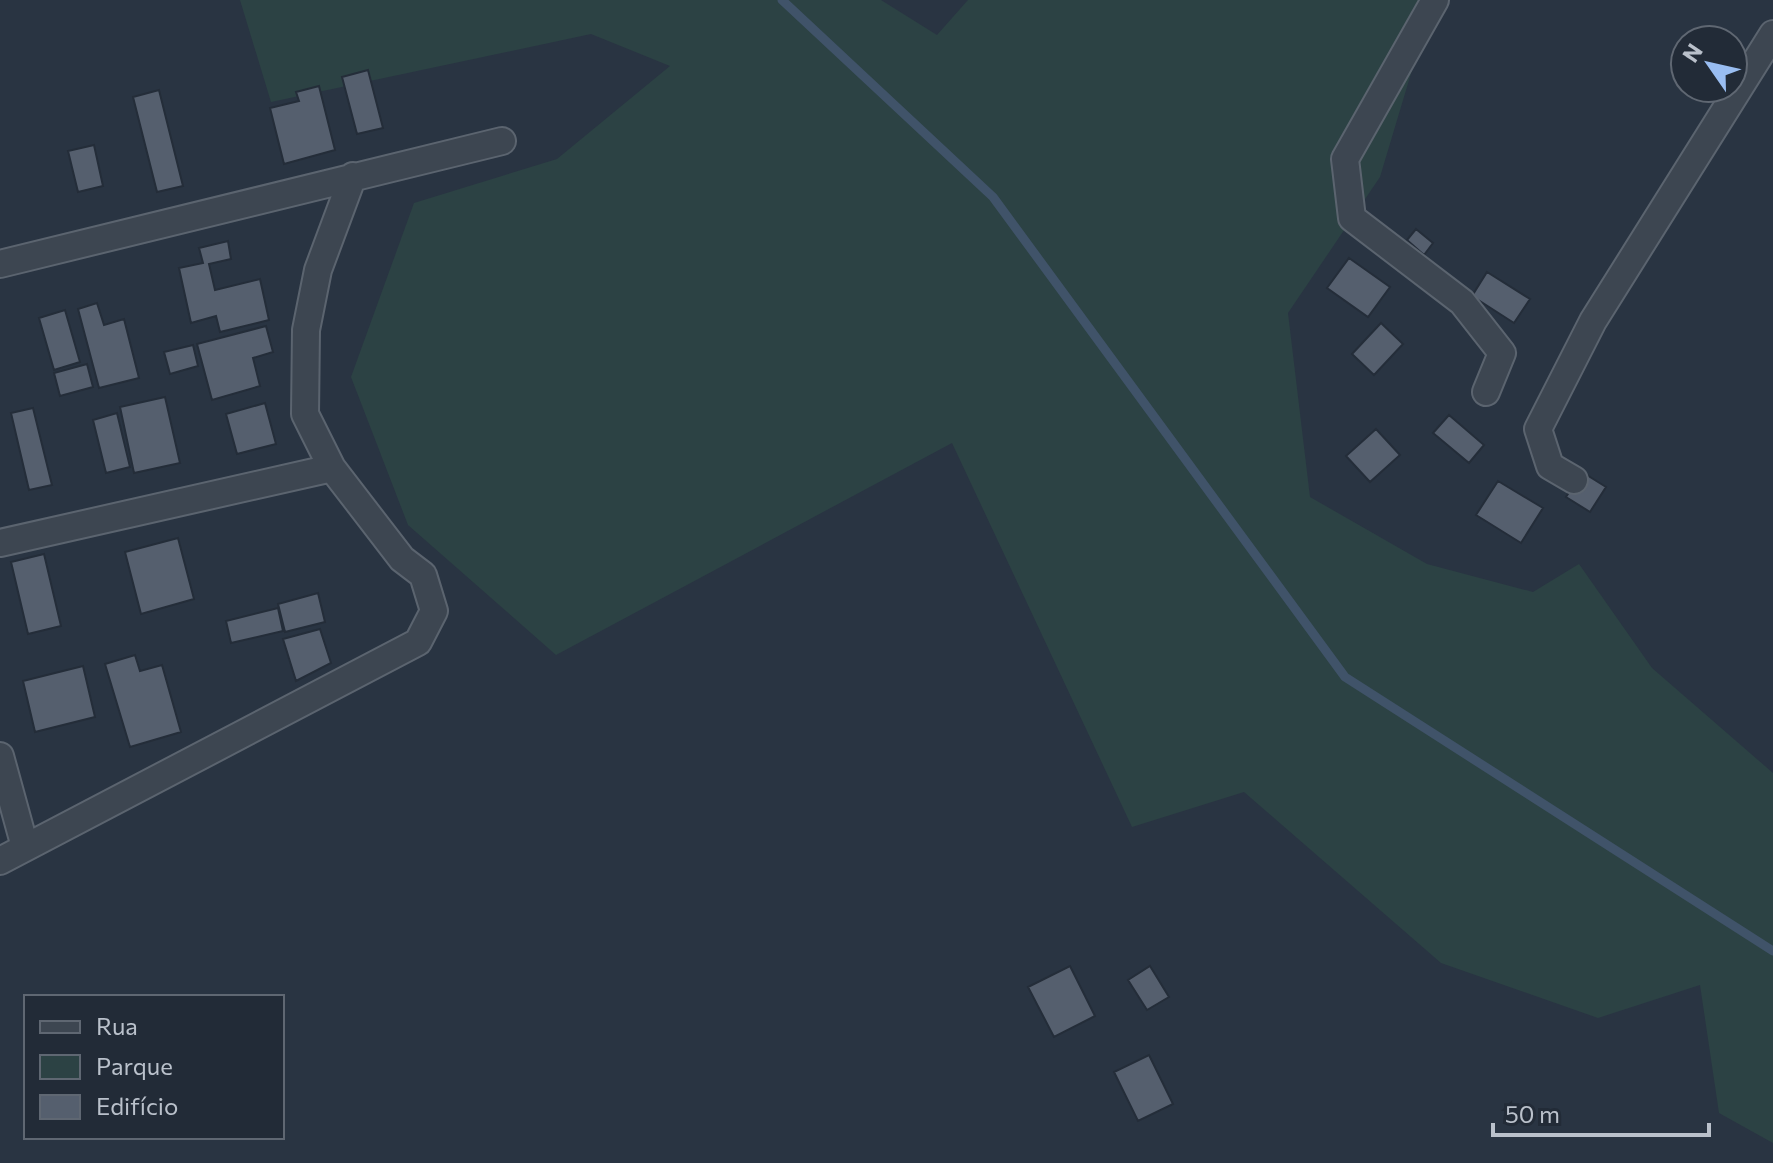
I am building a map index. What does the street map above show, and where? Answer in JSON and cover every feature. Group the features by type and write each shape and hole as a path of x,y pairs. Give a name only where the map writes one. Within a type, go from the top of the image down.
{"street":[{"path":"1435,0 1345,159 1352,218 1462,302 1502,353 1486,392"},
{"path":"1574,480 1550,466 1538,429 1593,321 1773,34"},
{"path":"0,264 502,141"},
{"path":"0,861 418,642 434,611 423,575 402,559 332,468 305,414 306,330 318,270 353,176"},
{"path":"0,543 332,468"},
{"path":"0,756 25,847"}],"green space":[{"path":"240,0 881,0 937,35 968,0 1433,0 1380,177 1288,313 1310,497 1427,564 1533,592 1579,564 1652,668 1773,773 1773,1143 1719,1113 1700,985 1598,1018 1441,963 1244,792 1132,827 952,443 556,655 408,525 351,377 414,203 557,159 670,66 591,34 271,102"}],"building":[{"path":"368,70 383,128 357,134 342,77"},
{"path":"319,86 335,150 284,164 270,108 299,101 296,92"},
{"path":"159,90 183,186 157,192 133,97"},
{"path":"94,145 103,186 78,192 68,151"},
{"path":"1416,229 1433,243 1424,255 1407,240"},
{"path":"228,241 231,259 209,264 215,290 260,279 269,320 220,332 216,316 191,323 179,268 203,263 199,248"},
{"path":"1349,258 1390,287 1368,317 1327,288"},
{"path":"1487,272 1530,299 1514,323 1472,296"},
{"path":"97,303 104,325 124,319 139,378 99,388 78,309"},
{"path":"65,310 80,362 54,370 39,318"},
{"path":"1381,323 1403,344 1374,375 1352,354"},
{"path":"266,326 273,352 253,358 260,386 212,400 197,344"},
{"path":"193,345 198,366 170,374 164,352"},
{"path":"87,364 93,387 60,396 54,373"},
{"path":"165,397 180,463 134,473 120,407"},
{"path":"265,403 276,444 237,454 226,414"},
{"path":"33,408 52,485 29,490 11,413"},
{"path":"117,413 130,467 106,473 93,420"},
{"path":"1449,415 1484,445 1469,463 1433,433"},
{"path":"1376,429 1400,455 1370,482 1346,456"},
{"path":"1582,472 1606,487 1590,512 1566,497"},
{"path":"1498,481 1543,508 1521,543 1476,515"},
{"path":"178,538 194,599 141,614 125,552"},
{"path":"44,554 61,626 28,634 11,562"},
{"path":"318,593 325,622 285,632 278,604"},
{"path":"278,608 283,631 231,643 226,621"},
{"path":"320,629 331,663 296,681 283,639"},
{"path":"135,655 140,671 162,665 181,732 130,747 105,664"},
{"path":"83,666 95,717 35,732 23,681"},
{"path":"1070,966 1095,1016 1054,1037 1028,987"},
{"path":"1150,966 1169,997 1147,1010 1128,980"},
{"path":"1149,1055 1173,1104 1138,1121 1114,1072"}],"waterway":[{"path":"782,0 993,197 1345,677 1773,951"}]}
